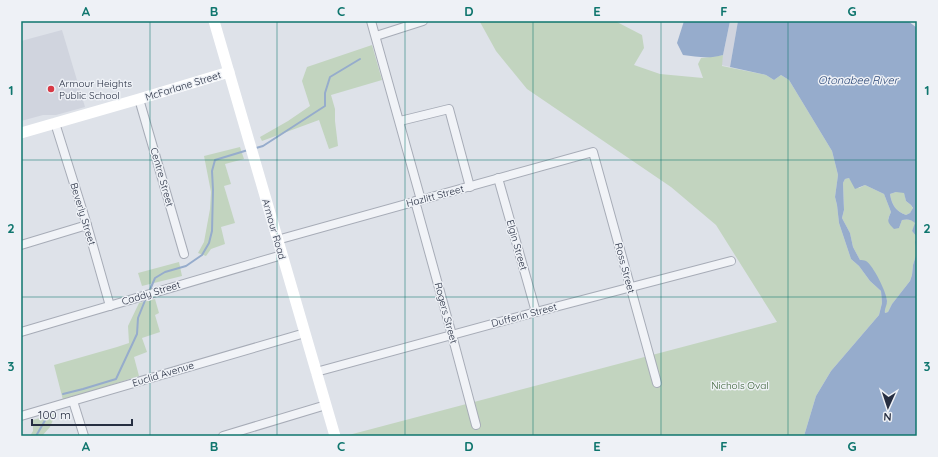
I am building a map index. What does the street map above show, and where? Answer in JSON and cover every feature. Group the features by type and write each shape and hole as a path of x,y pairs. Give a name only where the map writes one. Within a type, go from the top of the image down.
{"main road":[{"name":"Armour Road","path":"214,21 335,436"},
{"name":"McFarlane Street","path":"21,133 229,72"}],"street":[{"name":"Rogers Street","path":"371,21 400,121 418,200 476,425"},
{"path":"376,36 423,21"},
{"name":"Centre Street","path":"139,99 184,254"},
{"path":"400,121 449,109 470,187"},
{"name":"Beverly Street","path":"55,123 87,225 110,306"},
{"name":"Hazlitt Street","path":"277,240 593,152"},
{"name":"Ross Street","path":"593,152 657,383"},
{"name":"Elgin Street","path":"498,178 536,312"},
{"path":"21,246 87,225"},
{"name":"Caddy Street","path":"21,332 158,292 186,282 282,255"},
{"name":"Dufferin Street","path":"316,372 536,312 732,261"},
{"name":"Euclid Avenue","path":"21,416 305,333"},
{"path":"74,401 84,436"},
{"path":"223,436 326,405"}],"shaded area":[{"path":"730,21 738,21 730,67 721,65"},
{"name":"Armour Heights Public School","path":"62,30 85,107 56,115 43,115 21,121 21,41"}],"green space":[{"name":"Nichols Oval","path":"615,21 642,35 644,48 634,65 660,74 703,78 698,64 701,58 723,55 722,66 766,75 774,80 781,75 789,80 832,151 838,175 835,197 839,223 851,259 881,291 882,303 879,315 831,371 816,396 804,436 345,436 777,322 716,225 671,187 527,89 496,51 480,22"},
{"path":"372,45 382,80 331,95 335,109 338,146 329,149 319,120 262,141 260,137 310,106 302,81 307,67"},
{"path":"240,147 244,159 225,164 231,184 224,186 235,223 221,227 225,244 211,249 206,256 198,253 204,242 210,209 211,192 204,156"},
{"path":"849,178 859,188 865,185 884,194 891,212 888,219 899,228 902,220 906,219 916,223 912,231 917,237 915,242 917,252 910,281 892,304 888,312 885,313 884,310 887,300 882,287 860,260 853,247 850,233 842,218 844,210 843,183 845,179"},
{"path":"904,192 906,201 913,209 910,213 906,215 895,208 890,194"},
{"path":"179,262 182,276 142,286 138,273"},
{"path":"155,299 159,313 155,315 160,332 142,338 147,352 134,357 139,376 63,400 54,365 129,343 128,326 139,303"},
{"path":"56,413 50,427 42,436 30,436 33,431 33,420"}],"water":[{"path":"684,21 730,21 723,55 698,57 683,55 677,43"},
{"name":"Otonabee River","path":"738,21 908,21 917,28 917,237 912,231 915,223 912,221 907,219 902,220 899,228 894,229 890,225 888,219 891,212 884,194 865,185 855,189 849,178 845,179 843,183 844,210 842,218 850,233 853,247 860,260 869,264 876,273 882,286 887,301 885,313 888,312 892,304 910,281 917,252 917,436 804,436 816,396 831,371 879,315 882,303 881,291 851,259 839,223 835,197 838,175 832,151 789,80 781,75 774,80 766,75 730,67","holes":["896,192 904,193 906,201 913,208 910,213 906,215 895,208 890,194"]},
{"path":"917,237 917,252 915,242"}],"waterway":[{"path":"256,148 263,146 325,106 325,93 330,77 360,59"},
{"path":"149,292 155,278 165,272 186,266 202,255 209,243 212,231 212,171 215,160 248,150"},
{"path":"63,394 116,379 137,334 138,318 146,298"},
{"path":"36,436 47,417"}],"place":[{"name":"Armour Heights Public School","path":"51,89"}]}
